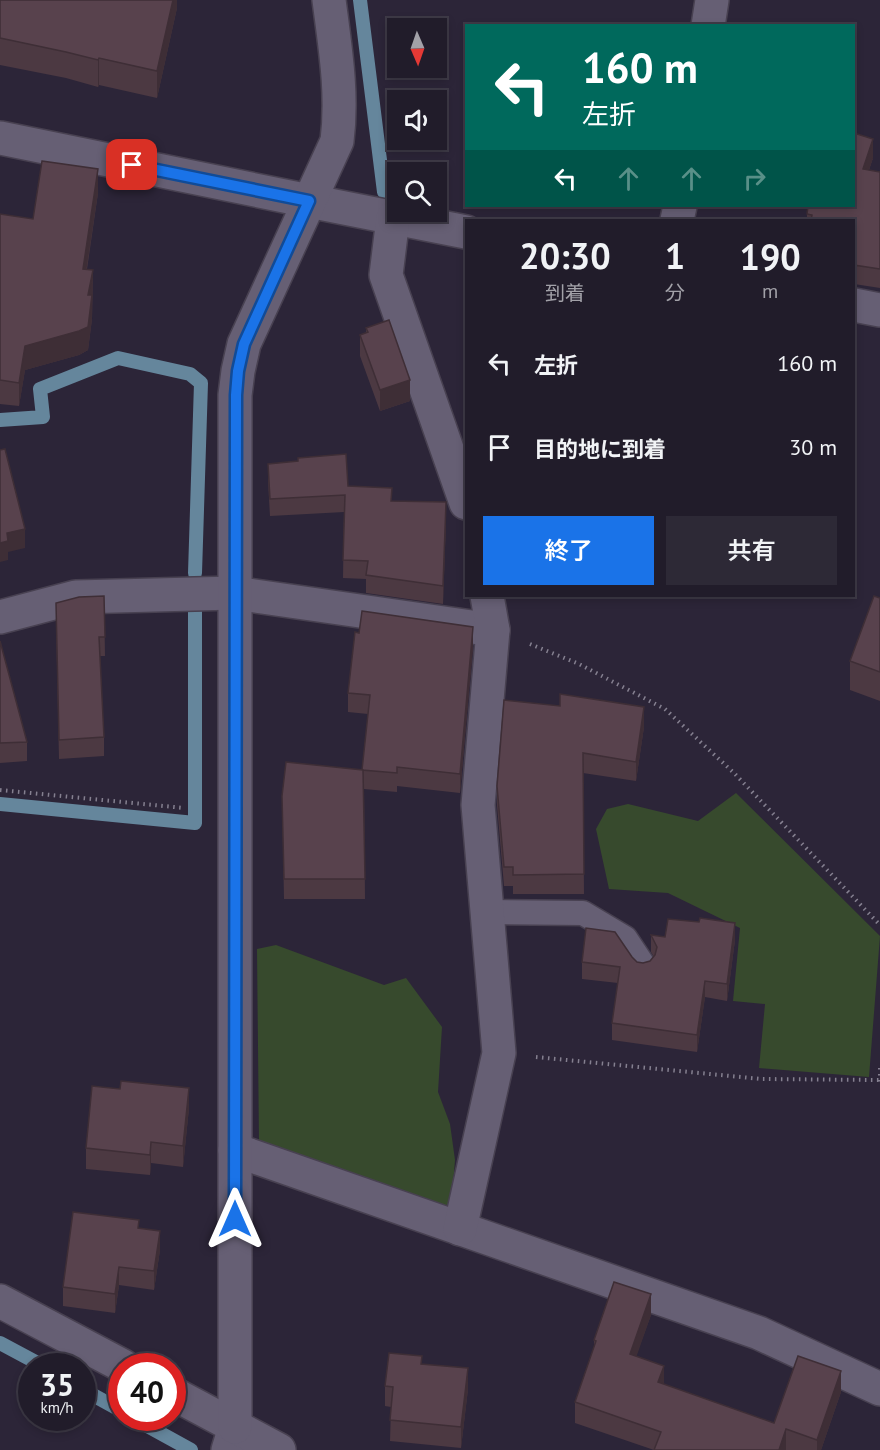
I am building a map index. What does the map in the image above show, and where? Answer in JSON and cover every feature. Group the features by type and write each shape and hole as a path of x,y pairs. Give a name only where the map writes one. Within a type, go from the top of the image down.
{"street":[{"path":"231,1438 235,1150 236,395 244,344 337,141 340,112 339,84 329,0"},
{"path":"708,24 712,0"},
{"path":"0,138 387,217"},
{"path":"393,222 387,275 465,500"},
{"path":"414,222 465,232"},
{"path":"855,305 880,310"},
{"path":"0,616 76,597 234,593 493,630"},
{"path":"460,1229 499,1053 478,805 493,630 487,597"},
{"path":"235,1150 759,1333 880,1389"},
{"path":"0,1301 108,1358"},
{"path":"186,1404 231,1438 279,1450"}],"lane":[{"path":"487,912 583,913 625,938 643,964"}],"path":[{"path":"493,630 579,664 665,709 734,773 880,926"},
{"path":"0,790 184,808"},
{"path":"499,1053 761,1079 880,1081 880,1068"}],"green space":[{"path":"736,793 880,936 869,1077 759,1068 765,1004 733,1001 740,928 668,893 609,889 596,829 607,809 628,804 698,821"},
{"path":"276,945 384,985 406,978 442,1027 438,1092 450,1124 455,1160 452,1198 445,1209 259,1142 257,949"}],"building":[{"path":"0,0 173,0 157,71 0,38"},
{"path":"855,133 873,139 863,169 880,172 880,269 855,265 855,219 811,219 812,215 807,214 808,207 855,207"},
{"path":"42,161 98,169 83,269 93,270 88,295 92,295 88,327 25,346 19,383 0,380 0,214 33,219"},
{"path":"389,320 410,380 380,390 360,335 368,332 366,328"},
{"path":"5,449 25,529 7,533 8,541 0,543 0,450"},
{"path":"346,454 348,486 392,488 391,501 446,502 443,586 366,575 368,561 343,560 345,495 270,499 268,464 298,461 298,458"},
{"path":"104,596 105,637 99,637 104,737 59,740 56,603 79,597"},
{"path":"874,596 880,598 880,672 850,661"},
{"path":"362,611 473,627 460,774 397,767 397,773 362,770 370,695 348,693 355,632 359,633"},
{"path":"0,641 27,742 0,743"},
{"path":"560,694 644,707 636,762 583,753 584,874 513,875 513,867 504,867 497,786 504,700 560,706"},
{"path":"286,762 363,770 365,879 284,879 282,796"},
{"path":"700,918 735,923 727,984 705,981 697,1035 612,1023 620,967 582,962 586,928 615,932 632,957 637,962 643,963 650,961 655,955 657,947 651,935 665,937 668,919 699,922"},
{"path":"121,1081 189,1088 183,1146 151,1142 150,1155 86,1148 92,1086 120,1089"},
{"path":"73,1212 139,1220 138,1228 160,1231 154,1271 119,1267 115,1294 63,1287"},
{"path":"614,1282 651,1294 630,1354 664,1366 658,1382 774,1423 798,1356 841,1371 817,1440 786,1429 779,1450 654,1450 661,1432 575,1402"},
{"path":"389,1353 422,1356 421,1364 468,1368 461,1427 390,1420 393,1387 385,1386"}],"waterway":[{"path":"360,0 384,192"},
{"path":"0,420 43,417 40,389 118,358 190,374 201,383 195,573"},
{"path":"0,804 195,823 195,605"},
{"path":"0,1343 19,1353"},
{"path":"96,1397 108,1403"},
{"path":"157,1431 191,1450"}],"route":[{"path":"132,165 309,201 244,344 236,395 235,1219"}]}
